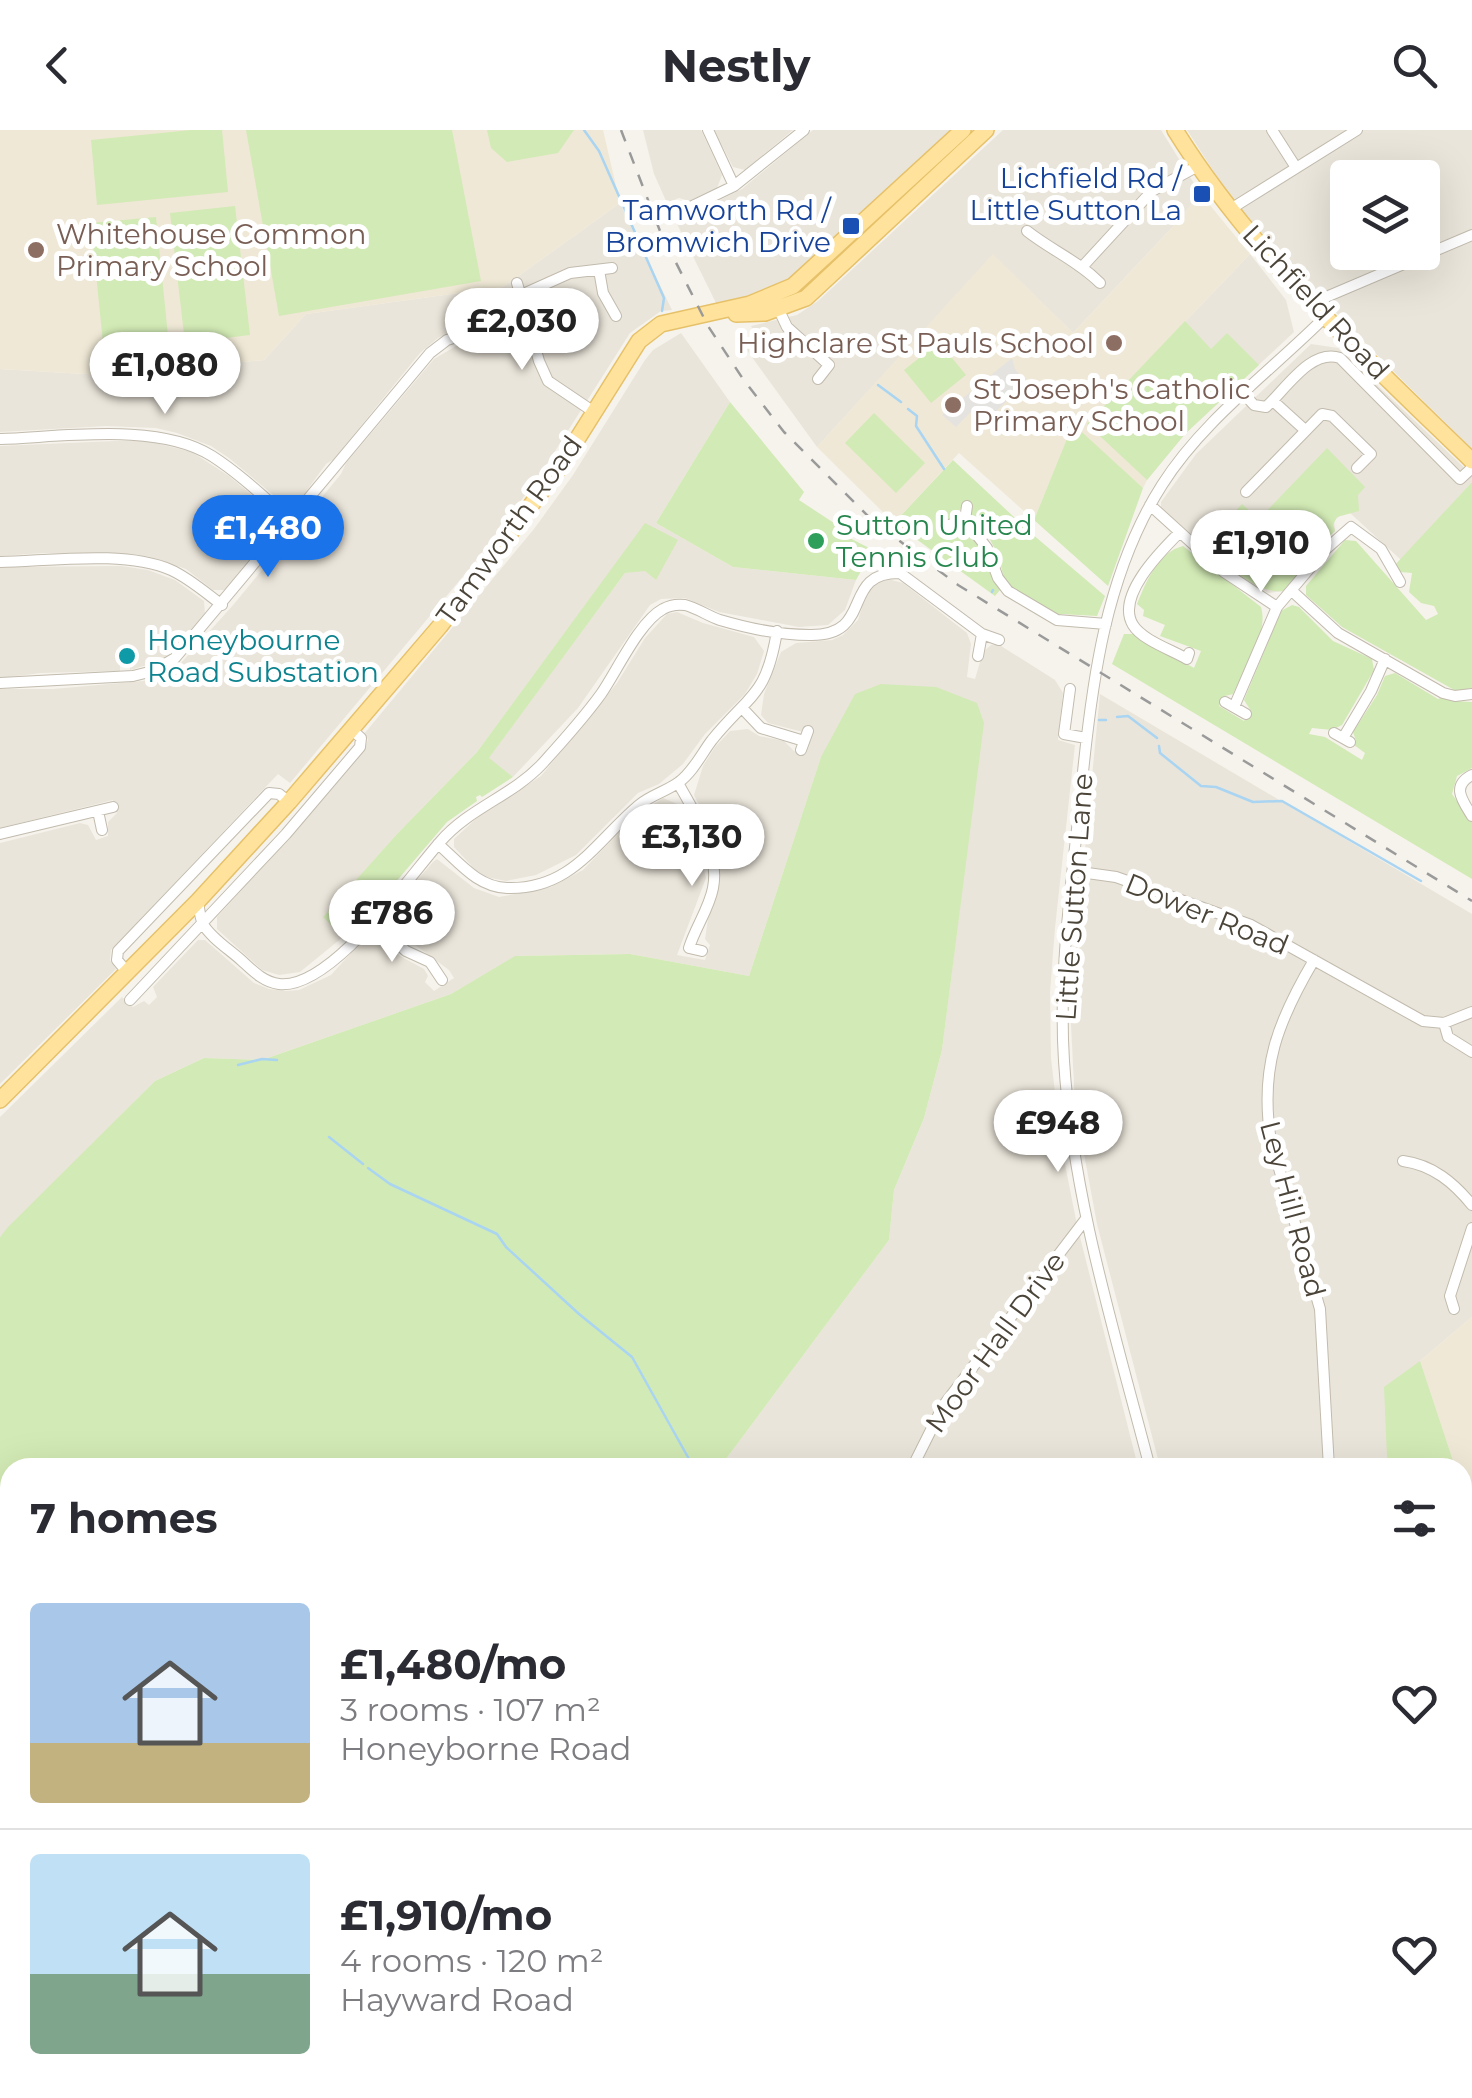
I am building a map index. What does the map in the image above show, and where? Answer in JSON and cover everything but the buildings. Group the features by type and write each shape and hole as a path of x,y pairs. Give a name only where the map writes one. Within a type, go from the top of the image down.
{"main road":[{"path":"776,303 962,130"},
{"name":"Tamworth Road","path":"0,1100 198,902 440,626 524,519 630,352 651,330 674,320 717,312 748,315 776,303 806,298 986,130"},
{"name":"Lichfield Road","path":"1176,130 1229,210 1325,317 1472,465"}],"street":[{"path":"708,130 734,186"},
{"path":"679,208 734,186 804,130"},
{"path":"1272,130 1295,166"},
{"path":"1229,210 1358,130"},
{"path":"1083,266 1152,190 1198,166"},
{"path":"1027,231 1050,250 1083,266 1100,283"},
{"path":"1312,303 1472,235"},
{"path":"594,412 548,381 519,289 556,277 612,268"},
{"path":"598,270 603,293 616,316"},
{"path":"776,303 787,327 829,365 818,378"},
{"path":"469,316 475,346"},
{"name":"Little Sutton Lane","path":"1147,1458 1085,1220 1064,1058 1063,972 1086,738 1106,624 1130,546 1150,505 1197,440 1325,317"},
{"path":"0,683 133,676 153,671 175,658 430,352 448,340 472,332"},
{"path":"1244,394 1260,408 1266,407 1312,361 1333,355 1460,479 1472,465"},
{"path":"1273,401 1305,430"},
{"path":"1246,492 1322,414 1332,416 1371,454 1357,468"},
{"path":"0,439 150,434 176,441 210,455 290,520"},
{"path":"1150,505 1224,572 1277,607"},
{"path":"967,506 965,520 987,548 998,578 1008,591 1057,620 1106,624"},
{"path":"949,525 965,520"},
{"path":"1246,714 1230,704 1277,607 1326,548 1351,527 1380,549 1400,582"},
{"path":"1180,532 1143,573 1134,592 1131,620 1136,630 1186,659 1189,653"},
{"path":"0,562 126,560 152,564 183,576 222,605"},
{"path":"198,902 203,924 256,974 279,984 313,974 374,922 466,816 510,791 540,767 600,695 660,610 678,604 726,622 807,635 839,630 853,618 866,583 900,573 982,634 999,640"},
{"path":"1292,591 1338,633 1443,693 1472,694"},
{"path":"438,844 480,882 491,886 516,888 536,884 580,865 640,805 678,783 712,739 743,710 769,671 777,631"},
{"path":"978,656 982,634"},
{"path":"1342,738 1386,659"},
{"name":"Little Sutton Lane","path":"1070,689 1064,734 1086,738"},
{"path":"743,710 760,728 804,741"},
{"name":"Tamworth Road","path":"130,1000 144,994 360,747 361,738 352,730"},
{"path":"1472,776 1464,780 1459,795 1472,816"},
{"path":"678,783 705,834 714,874 710,897 690,948 702,952"},
{"path":"128,972 117,960 118,951 269,793 279,794 289,802"},
{"path":"0,834 112,807"},
{"path":"98,811 102,830"},
{"name":"Dower Road","path":"1073,871 1116,877 1251,925 1412,1016 1444,1022 1448,1037 1472,1052"},
{"path":"178,921 203,924"},
{"path":"374,922 406,950 430,962 442,980"},
{"name":"Ley Hill Road","path":"1314,960 1278,1030 1268,1072 1266,1112 1320,1309 1329,1458"},
{"path":"1444,1022 1472,1012"},
{"path":"1410,1159 1454,1184 1472,1206"},
{"name":"Moor Hall Drive","path":"917,1458 943,1406 1085,1220"},
{"path":"1448,1306 1472,1228"}],"shaded area":[{"path":"0,130 603,130 620,203 503,287 306,314 264,360 102,375 0,369"},
{"path":"643,130 701,130 722,175 717,188 689,201 679,198 667,203 654,174"},
{"path":"714,130 793,130 745,170 733,167"},
{"path":"813,130 952,130 790,279 753,297 717,305 676,222 742,189"},
{"path":"1003,130 1161,130 1200,193 1073,333 993,255 817,447 746,349 756,335 751,326 797,315 818,301"},
{"path":"1187,130 1472,130 1472,449 1354,332 1227,192"},
{"name":"St Joseph's Catholic Primary School","path":"1200,193 1250,254 1088,423 1147,480 1143,488 1073,425 1034,520 959,453 894,523 817,447 993,254 1073,333"},
{"path":"620,203 672,310 661,311 630,333 538,478 470,568 290,783 278,774 111,950 110,960 116,969 0,1084 0,843 80,823 88,825 96,840 108,836 108,822 117,813 113,800 0,828 0,689 143,681 181,663 434,359 463,342 471,349 481,346 475,312 465,314 462,327 438,338 420,353 290,509 229,458 211,446 177,433 106,426 0,432 0,369 102,375 264,360 306,314 503,287"},
{"path":"1250,254 1286,300 1294,332 1185,434 1147,480 1087,424"},
{"path":"681,333 730,402 656,523 733,567 856,580 845,610 828,625 799,627 719,612 685,598 661,599 650,605 578,708 513,777 488,759 625,573 645,570 656,580 645,524 477,752 324,917 343,937 300,972 279,975 262,970 217,929 217,917 366,746 368,739 364,734 534,529 645,360 653,350"},
{"path":"1311,344 1338,348 1472,475 1472,482 1401,560 1349,512 1343,513 1334,521 1335,531 1317,547 1308,564 1283,591 1268,593 1235,571 1161,508 1161,502 1196,454"},
{"path":"1012,358 1026,382 985,422 974,409 956,427 942,415"},
{"path":"148,441 192,452 229,476 277,516 279,525 225,590 213,590 186,569 147,556 0,556 0,446"},
{"path":"121,566 175,580 204,601 205,615 176,649 157,662 130,670 129,647 120,647 120,671 0,678 0,567"},
{"path":"884,578 903,583 967,633 971,644 967,677 975,679 983,652 998,644 1055,680 1063,693 1058,740 1075,745 1050,992 1051,1058 1061,1144 1077,1225 1136,1458 727,1458 889,1240 894,1190 924,1118 942,1050 983,723 821,757 749,976 630,954 516,956 451,994 262,1060 204,1058 155,1081 0,1237 0,1117 122,997 133,1007 144,1001 149,1005 157,997 153,987 198,940 205,940 254,983 286,991 299,990 331,975 370,932 376,933 400,956 424,969 428,976 425,982 434,991 454,978 407,939 389,912 433,862 437,859 474,888 499,897 551,887 583,870 634,817 663,798 682,806 692,823 706,878 677,955 705,960 710,945 705,939 708,919 720,877 718,859 734,851 741,830 732,820 705,816 694,795 703,766 730,731 748,729 759,736 784,741 794,751 806,754 814,729 806,725 803,732 768,723 761,715 764,694 781,652 796,643 832,640 843,635 858,620 869,585"},
{"path":"677,612 754,637 764,651 745,694 705,734 683,764 659,784 638,793 576,855 536,875 506,881 481,876 454,847 454,839 479,816 541,776 617,683 645,638 667,614"},
{"path":"1100,694 1472,914 1472,1317 1420,1361 1452,1458 1158,1458 1097,1224 1075,1105 1070,1005"},
{"path":"1472,1317 1472,1458 1452,1458 1420,1361"}],"green space":[{"path":"222,130 228,192 97,205 91,140"},
{"path":"246,130 452,130 481,281 279,316"},
{"path":"487,130 574,130 558,153 507,162 491,148"},
{"path":"235,206 250,335 185,343 170,213"},
{"path":"156,217 169,346 104,353 91,223"},
{"path":"1185,321 1211,349 1227,333 1259,365 1185,434 1147,480 1087,424"},
{"path":"939,342 966,375 931,403 904,370"},
{"path":"730,402 804,492 799,500 840,527 838,532 873,550 856,580 733,567 656,523"},
{"path":"874,413 925,463 896,493 845,443"},
{"path":"1073,424 1143,488 1108,586 1034,520"},
{"path":"1327,448 1365,487 1358,495 1359,511 1337,517 1335,531 1283,591 1251,583 1204,545 1242,504 1259,519"},
{"path":"953,460 1105,596 1097,616 1059,616 1009,586 990,541 963,506 951,521 944,523 945,529 963,527 980,544 1000,590 995,596 894,523"},
{"path":"1472,482 1472,688 1456,691 1342,627 1306,595 1306,586 1345,540 1356,541 1426,620 1438,614 1434,606 1421,603 1409,592 1412,573 1400,572 1394,566"},
{"path":"645,523 678,540 656,580 645,571 625,573 489,758 513,777 476,797 477,801 447,822 377,904 343,937 323,917 477,752"},
{"path":"1183,546 1261,607 1262,628 1254,652 1233,694 1225,696 1219,706 1244,721 1251,711 1244,700 1281,611 1292,605 1299,607 1333,641 1372,659 1374,670 1342,725 1332,730 1312,728 1309,734 1325,737 1362,760 1365,753 1354,745 1353,732 1385,676 1395,673 1438,699 1472,702 1472,768 1457,776 1452,794 1472,822 1472,879 1112,664 1124,634 1133,634 1194,668 1201,651 1160,636 1165,625 1143,616 1144,610 1137,604 1160,561"},
{"path":"881,684 936,687 977,703 984,723 942,1050 924,1118 894,1190 889,1240 727,1458 0,1458 0,1237 155,1081 204,1058 262,1060 451,994 515,956 630,954 749,976 821,757 855,694"},
{"path":"1420,1361 1452,1458 1387,1458 1384,1387"}],"waterway":[{"path":"584,130 599,151 664,298 662,311"},
{"path":"878,385 901,402"},
{"path":"908,409 917,416 916,426 944,469"},
{"path":"1117,717 1128,716 1157,738"},
{"path":"1099,720 1106,720"},
{"path":"1159,746 1160,753 1201,786 1216,787 1253,802 1282,801 1421,881"},
{"path":"238,1065 277,1060"},
{"path":"329,1137 363,1164"},
{"path":"368,1168 390,1184 497,1234 506,1247 579,1314 632,1357 688,1458"}],"railway":[{"path":"621,130 660,231 708,326 784,432 872,520 958,585 1472,901"}],"place":[{"name":"Lichfield Rd / Little Sutton La","path":"1202,194"},
{"name":"Tamworth Rd / Bromwich Drive","path":"851,226"},
{"name":"Whitehouse Common Primary School","path":"36,250"},
{"name":"Highclare St Pauls School","path":"1114,343"},
{"name":"St Joseph's Catholic Primary School","path":"953,405"},
{"name":"Sutton United Tennis Club","path":"816,541"},
{"name":"Honeybourne Road Substation","path":"127,656"}]}
